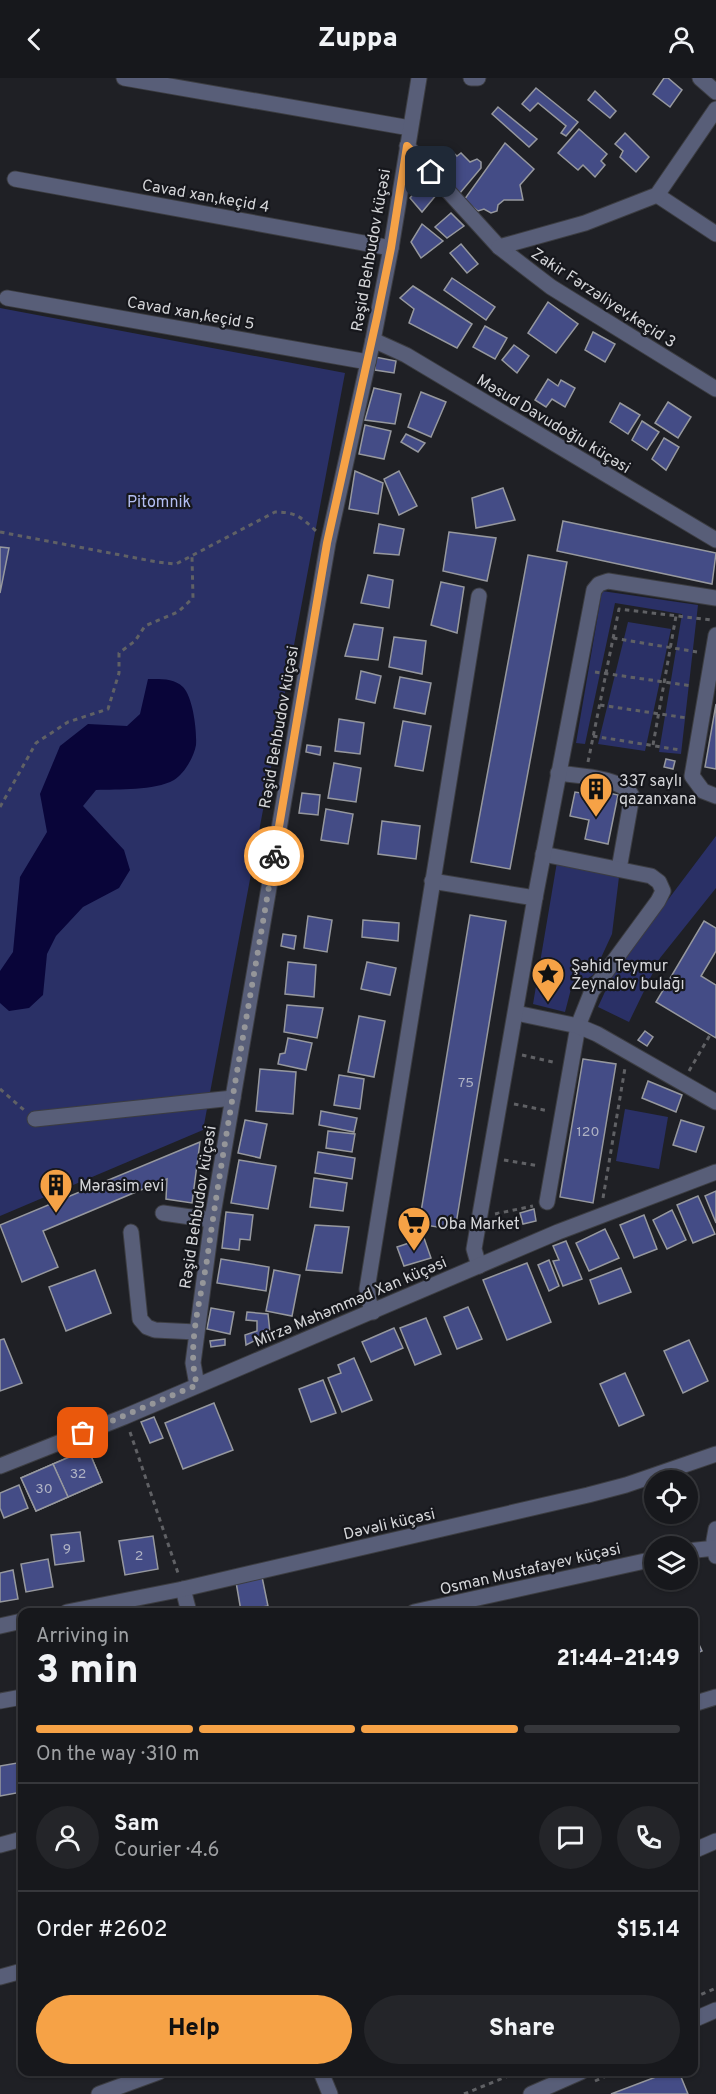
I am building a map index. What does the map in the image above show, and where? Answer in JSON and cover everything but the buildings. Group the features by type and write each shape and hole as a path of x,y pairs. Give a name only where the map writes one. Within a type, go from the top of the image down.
{"street":[{"path":"124,78 410,128"},
{"name":"Rəşid Behbudov küçəsi","path":"197,1385 193,1363 212,1221 327,543 373,340 391,248 419,78"},
{"path":"471,78 478,78"},
{"path":"700,78 716,92"},
{"path":"499,247 585,223 657,195 716,109"},
{"name":"Zakir Fərzəliyev,keçid 3","path":"407,146 499,247 551,287 716,389"},
{"name":"Cavad xan,keçid 4","path":"15,178 391,248"},
{"path":"657,195 716,234"},
{"name":"Cavad xan,keçid 5","path":"7,298 368,362"},
{"name":"Məsud Davudoğlu küçəsi","path":"373,340 406,355 716,540"},
{"path":"479,1266 474,1249 543,854 594,590 599,584 608,581 716,598"},
{"path":"373,1312 367,1289 479,596"},
{"path":"716,635 692,776 703,791 716,796"},
{"path":"558,773 619,784 629,790 632,796 619,869"},
{"path":"543,854 651,876 659,882 663,891 591,991 578,1026 547,1202"},
{"path":"432,881 535,898"},
{"path":"516,1013 578,1026 716,1102"},
{"path":"35,1119 233,1098"},
{"name":"Mirzə Məhəmməd Xan küçəsi","path":"0,1466 373,1312 558,1232 716,1172"},
{"path":"163,1213 212,1221"},
{"path":"131,1232 140,1319 147,1327 155,1330 196,1332"},
{"name":"Dəvəli küçəsi","path":"87,1608 183,1589 588,1495 626,1485 716,1454"},
{"path":"698,1551 716,1550 716,1529"},
{"name":"Osman Mustafayev küçəsi","path":"432,1608 644,1561"},
{"path":"183,1589 188,1608"},
{"path":"0,1626 18,1622"},
{"path":"0,1701 18,1698"},
{"path":"698,1703 716,1698"},
{"path":"0,1845 18,1840"},
{"path":"698,1849 716,1841"},
{"path":"0,1977 18,1972"},
{"path":"698,2018 716,2010"},
{"path":"99,2094 144,2076"},
{"path":"323,2076 330,2094"},
{"path":"541,2092 573,2076"}],"path":[{"path":"0,532 176,564 275,512 290,512 302,518 327,543"},
{"path":"0,807 36,743 68,722 108,709 119,673 119,653 135,641 145,626 178,612 193,598 192,557"},
{"path":"585,777 619,609 716,620"},
{"path":"653,745 675,616"},
{"path":"613,638 713,655"},
{"path":"578,669 707,688"},
{"path":"600,705 701,720"},
{"path":"593,736 696,752"},
{"path":"683,1083 710,1035"},
{"path":"509,1052 572,1067"},
{"path":"603,1198 628,1052"},
{"path":"0,1089 35,1119"},
{"path":"500,1102 564,1113"},
{"path":"490,1157 554,1169"},
{"path":"482,1213 500,1214 547,1202"},
{"path":"129,1430 183,1589"},
{"path":"698,1996 716,1988"},
{"path":"464,2094 508,2076"}],"green space":[{"name":"Pitomnik","path":"0,308 345,373 203,1130 0,1216"},
{"path":"602,591 698,605 681,754 659,752 682,614 615,603 585,744 576,743"},
{"path":"628,622 671,629 645,751 598,744"},
{"path":"716,836 716,888 660,958 629,1022 598,1007 615,970"},
{"path":"557,862 619,877 612,934 593,975 571,989 565,1012 533,1004"},
{"path":"625,1109 668,1117 659,1169 616,1161"}],"shaded area":[{"path":"148,679 171,681 179,684 186,692 192,706 195,723 196,745 193,755 178,777 166,784 146,788 96,790 83,806 124,850 130,870 119,888 83,907 56,936 47,954 43,995 29,1008 9,1011 0,1003 0,971 13,952 20,877 47,832 40,794 60,746 88,724 127,726 140,714"}],"way so far":[{"path":"83,1433 197,1385 193,1363 212,1221 274,856"}],"place":[{"name":"337 saylı qazanxana","path":"596,818"},
{"name":"Şəhid Teymur Zeynalov bulağı","path":"548,1003"},
{"name":"Mərasim evi","path":"56,1214"},
{"name":"Oba Market","path":"414,1252"}],"route":[{"path":"274,856 327,543 391,248 407,146 431,172"}]}
